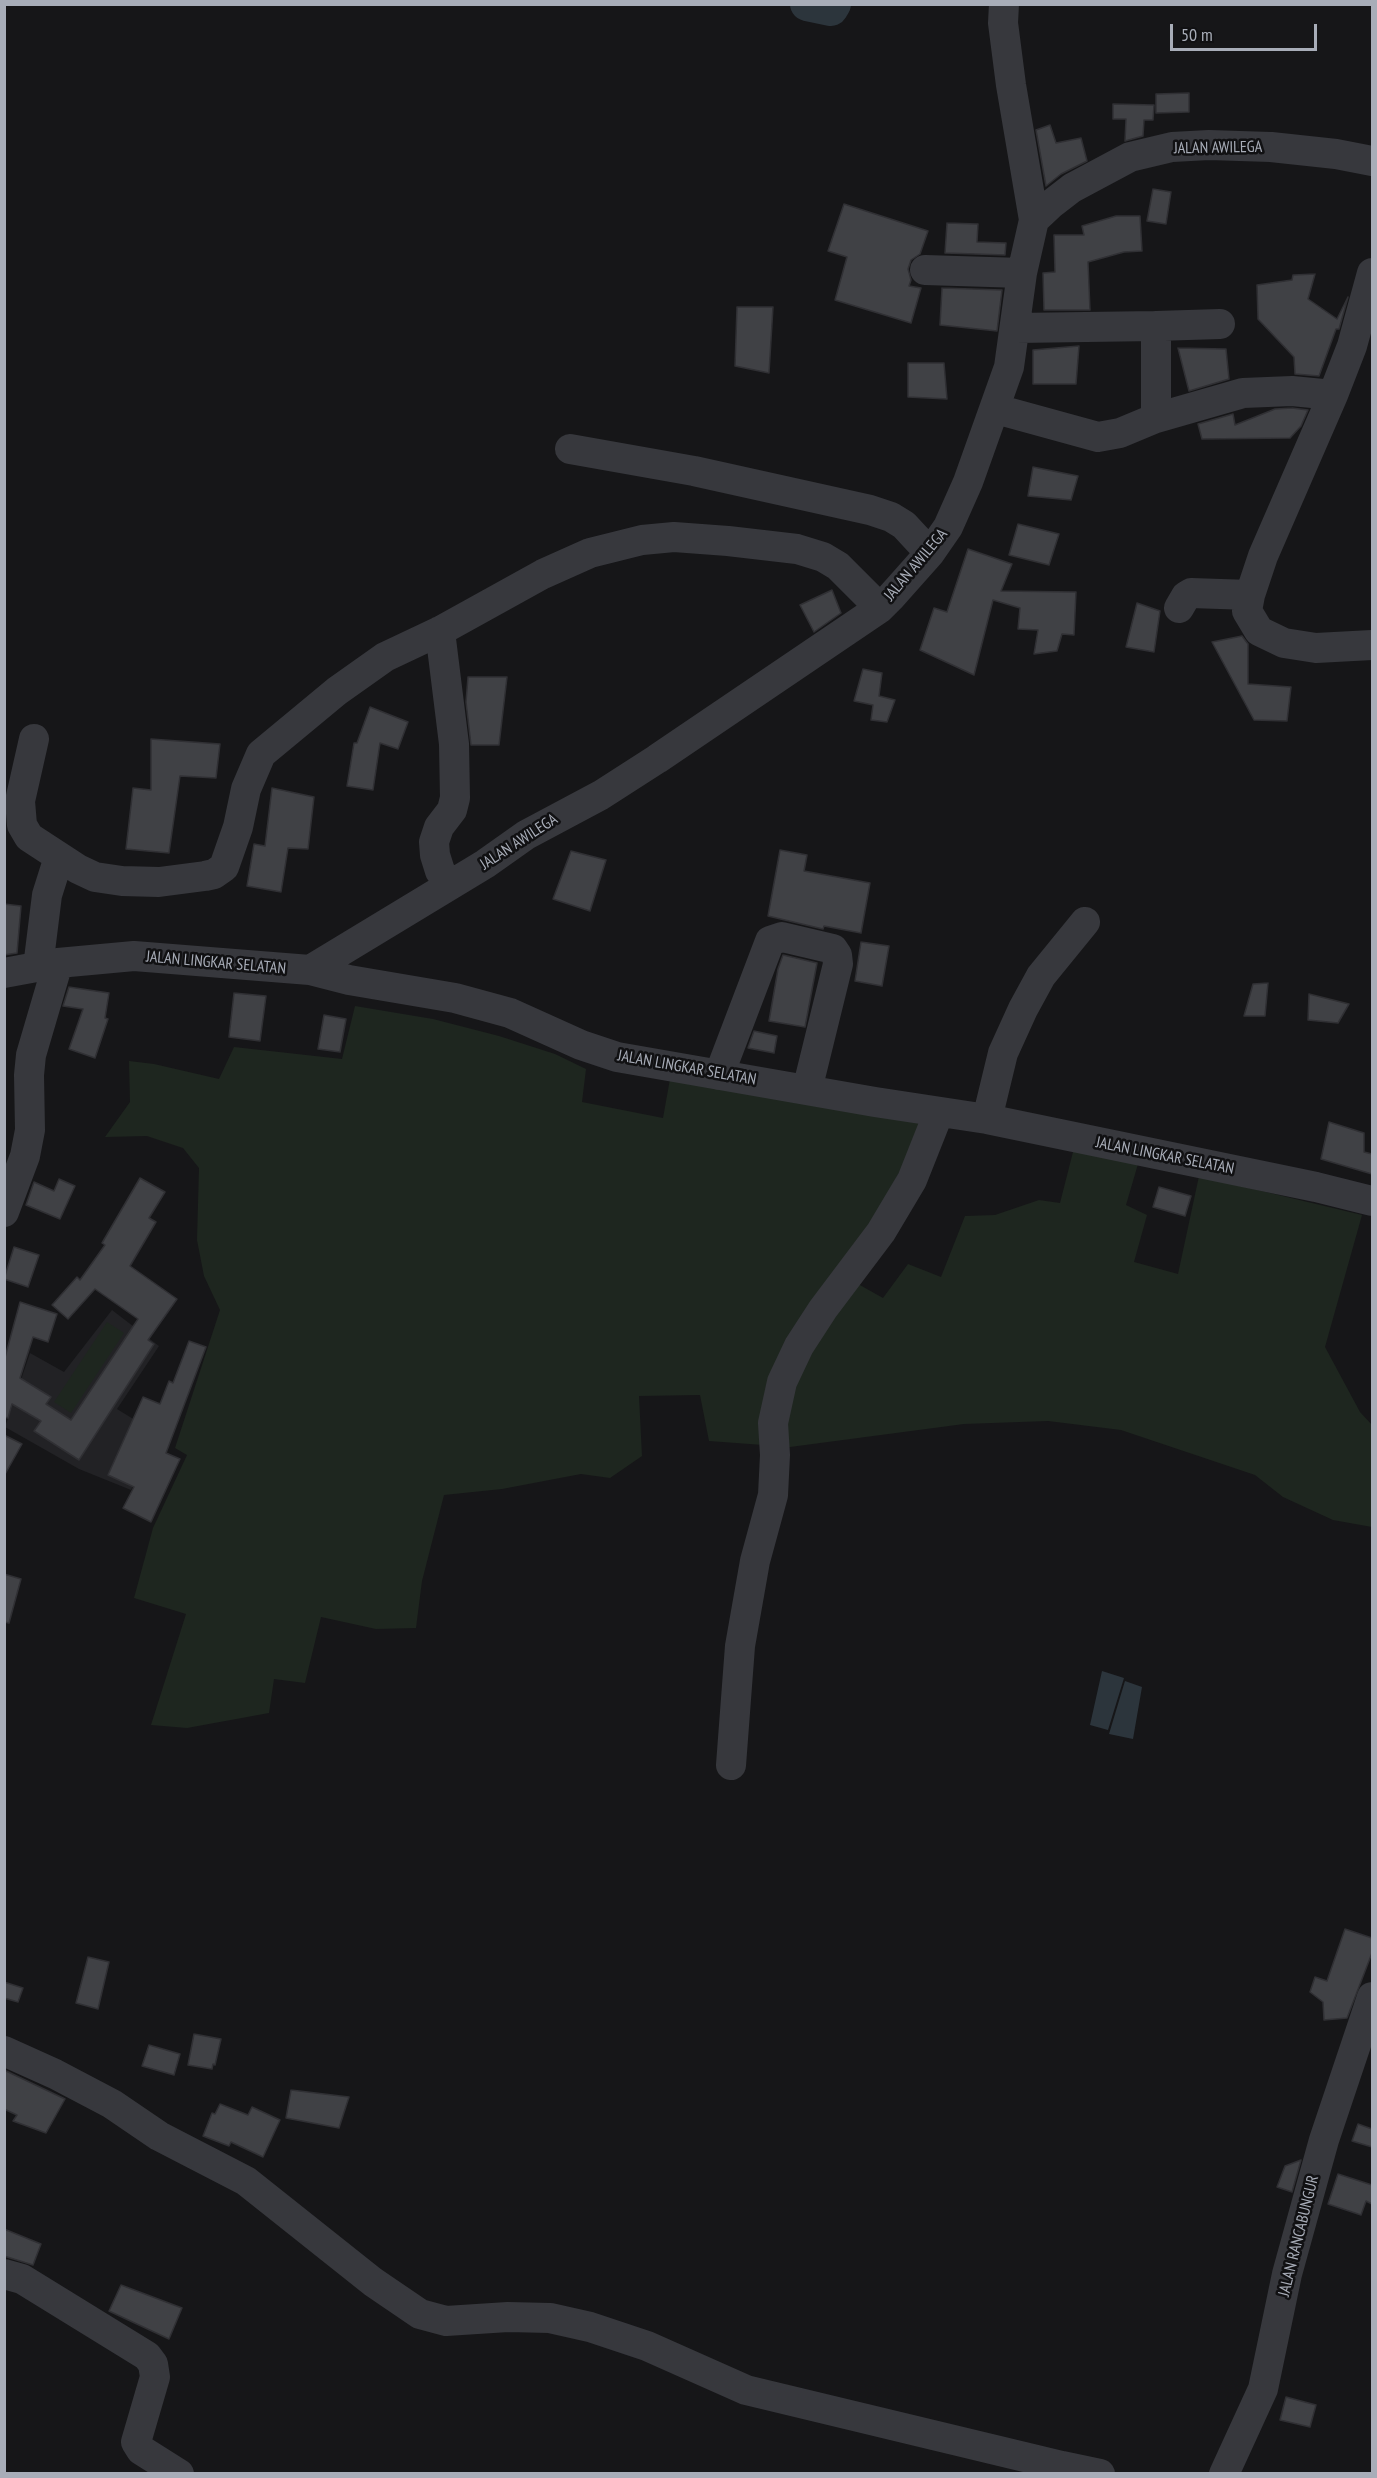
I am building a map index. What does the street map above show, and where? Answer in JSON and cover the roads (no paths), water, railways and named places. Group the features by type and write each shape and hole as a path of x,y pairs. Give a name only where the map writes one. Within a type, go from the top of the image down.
{"street":[{"path":"1004,4 1003,23 1011,84 1034,219"},
{"name":"JALAN AWILEGA","path":"310,970 485,864 526,835 601,795 880,608 930,553 948,527 996,409 1009,367 1022,273 1034,219 1072,188 1130,157 1172,147 1209,145 1271,147 1336,154 1372,153"},
{"path":"925,270 1022,273"},
{"path":"1372,273 1352,346 1263,556 1247,610 1259,631 1284,643 1316,648 1372,645"},
{"path":"1016,328 1221,324"},
{"path":"1156,326 1156,418"},
{"path":"996,409 1098,437 1120,433 1156,418 1243,393 1292,391 1333,395"},
{"path":"570,449 694,471 870,510 891,517 904,525 930,553"},
{"path":"34,739 20,801 22,825 29,837 95,877 122,881 159,882 214,874 224,867 230,855 246,789 261,754 337,690 385,657 590,553 642,540 674,537 797,549 823,557 838,566 880,608"},
{"path":"1179,608 1186,596 1191,593 1250,595"},
{"path":"440,631 454,744 455,798 452,810 439,827 434,842 440,871 450,885"},
{"path":"4,1212 25,1156 30,1130 31,1055 48,965 47,895 59,857"},
{"path":"987,1119 1003,1053 1023,1009 1041,976 1085,922"},
{"path":"719,1075 770,941 782,936 833,949 837,955 837,964 807,1090"},
{"name":"JALAN LINGKAR SELATAN","path":"4,973 48,965 134,956 310,970 349,980 455,998 510,1013 581,1045 617,1057 987,1119 1372,1200"},
{"path":"731,1765 740,1646 755,1561 772,1495 775,1455 772,1423 782,1382 799,1346 823,1309 882,1232 912,1180 939,1112"},
{"name":"JALAN RANCABUNGUR","path":"1224,2474 1263,2389 1287,2274 1324,2140 1372,1997"},
{"path":"4,2051 112,2104 159,2136 246,2181 373,2282 420,2314 446,2321 519,2317 550,2318 647,2346 746,2390 1100,2474"},
{"path":"4,2274 22,2279 147,2356 153,2364 155,2377 136,2442 141,2450 179,2474"}],"waterway":[{"path":"807,4 831,9 834,4"}]}
